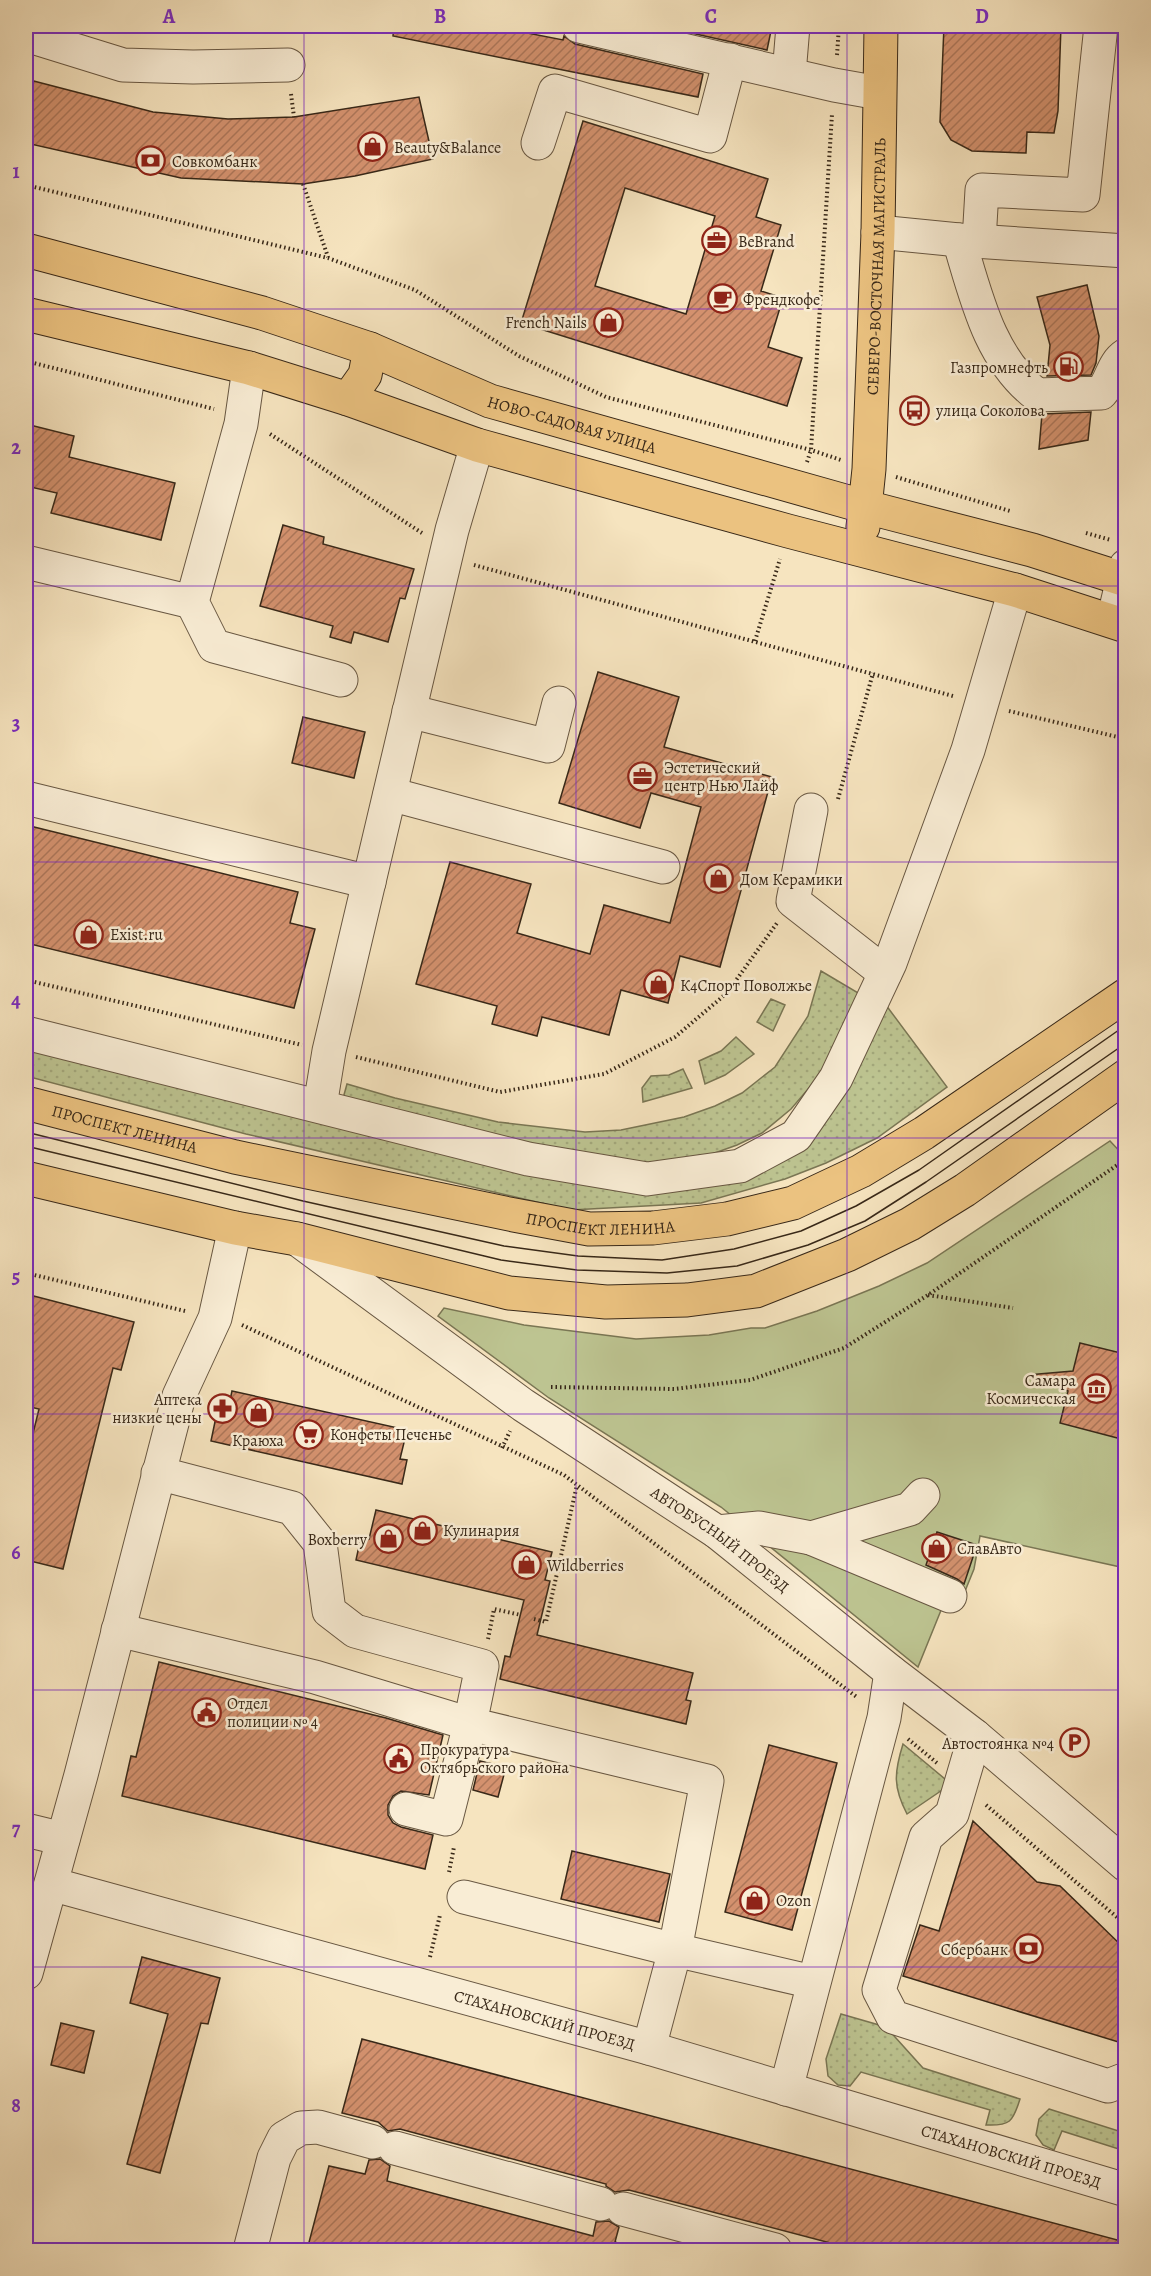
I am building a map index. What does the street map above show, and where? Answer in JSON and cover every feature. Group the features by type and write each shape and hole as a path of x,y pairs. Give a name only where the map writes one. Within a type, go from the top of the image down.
{"main road":[{"name":"СЕВЕРО-ВОСТОЧНАЯ МАГИСТРАЛЬ","path":"859,548 869,469 878,232 881,26"},
{"name":"НОВО-САДОВАЯ УЛИЦА","path":"26,250 262,313 370,349 490,401 866,507 1032,550 1122,567"},
{"path":"26,314 249,368 348,399 477,445 788,531 1015,590 1119,623"},
{"path":"348,399 365,375 370,349"},
{"name":"ПРОСПЕКТ ЛЕНИНА","path":"26,1103 235,1156 514,1215 589,1229 653,1228 728,1219 793,1203 861,1171 924,1133 1125,995"},
{"path":"26,1178 235,1228 297,1239 509,1293 606,1302 687,1300 756,1291 847,1255 910,1224 1121,1085"}],"street":[{"path":"579,26 834,85 879,93"},
{"path":"789,74 793,26"},
{"path":"1101,26 1083,195 982,190 969,241 983,317 994,342 1021,382 1037,395 1101,393 1109,384 1114,366 1125,355"},
{"path":"43,34 123,65 193,67 288,65"},
{"path":"538,143 555,92 710,136 729,60"},
{"path":"878,232 969,241 1125,251"},
{"path":"249,368 241,424 192,602 214,646 341,680"},
{"path":"320,1106 329,1051 409,711 452,530 477,445"},
{"path":"26,562 192,602"},
{"path":"1119,623 1122,567"},
{"path":"26,1034 528,1159 647,1179 740,1166 796,1136 836,1078 885,973 968,750 1015,590"},
{"path":"409,711 549,746 559,703"},
{"path":"390,794 663,867"},
{"path":"26,798 369,882"},
{"path":"811,810 793,901 885,973"},
{"path":"26,1968 51,1884 179,1396 215,1318 235,1228"},
{"name":"АВТОБУСНЫЙ ПРОЕЗД","path":"297,1239 523,1405 717,1532 891,1672 975,1736 1125,1865"},
{"path":"158,1473 292,1508 320,1543 329,1611 355,1631 482,1666 446,1819 406,1809"},
{"path":"811,1538 910,1509 923,1495"},
{"path":"717,1532 759,1528 811,1538 950,1596"},
{"path":"118,1630 315,1677 470,1724 707,1781 675,1950 649,2048"},
{"path":"786,2089 884,1718 891,1672"},
{"path":"975,1736 952,1814 926,1837 879,1990 893,2017 1108,2086 1125,2079"},
{"path":"26,1830 63,1839"},
{"name":"СТАХАНОВСКИЙ ПРОЕЗД","path":"51,1884 649,2048 1125,2190"},
{"path":"464,1897 813,1982"},
{"path":"250,2250 274,2158 284,2138 301,2127 318,2127 775,2250"}],"path":[{"path":"811,450 839,26"},
{"path":"303,184 328,258"},
{"path":"26,185 328,258 415,290 519,356 606,397 811,450 1014,512"},
{"path":"1081,532 1122,567"},
{"path":"474,565 982,704 1125,739"},
{"path":"842,786 873,673"},
{"path":"26,980 500,1092 604,1074 675,1037 727,993 793,901"},
{"path":"523,1405 542,1386 674,1389 750,1380 844,1348 928,1295 1125,1159"},
{"path":"26,1273 233,1321 564,1475 884,1718 1125,1925"},
{"path":"928,1295 1013,1308"},
{"path":"534,1619 546,1622 577,1485"},
{"path":"482,1666 494,1609 520,1615"}],"green space":[{"path":"821,971 860,994 833,1060 791,1109 762,1133 737,1145 687,1163 628,1168 342,1102 347,1084 395,1098 498,1122 585,1132 621,1130 684,1117 742,1093 775,1067 808,1016"},
{"path":"874,989 947,1087 877,1138 826,1163 785,1179 701,1203 571,1210 246,1134 26,1076 26,1041 675,1177 803,1123"},
{"path":"771,999 785,1005 773,1031 757,1022"},
{"path":"736,1037 754,1054 725,1075 705,1084 699,1061 721,1051"},
{"path":"683,1069 692,1088 643,1102 642,1088 651,1076 669,1075"},
{"path":"1110,1141 1126,1158 1125,1568 980,1536 974,1569 963,1596 946,1598 918,1667 721,1507 549,1398 438,1316 444,1308 524,1325 636,1339 709,1335 765,1328 817,1311 879,1286 927,1263"},
{"path":"903,1744 951,1784 907,1814 899,1796 896,1780"},
{"path":"841,2014 886,2027 923,2068 1020,2099 1015,2113 1005,2123 986,2125 990,2110 861,2072 850,2086 838,2085 828,2076 826,2059"},
{"path":"1049,2109 1125,2133 1125,2151 1062,2131 1054,2150 1043,2145 1036,2135 1039,2119"}],"building":[{"path":"394,26 491,26 563,40 564,36 575,44 703,74 698,97 393,36"},
{"path":"660,26 772,26 767,50"},
{"path":"944,26 1061,26 1058,111 1054,133 1027,132 1026,153 972,151 951,140 940,122"},
{"path":"26,79 153,112 228,119 294,117 419,97 433,159 355,176 303,184 181,178 26,143"},
{"path":"583,121 768,179 756,217 781,225 761,291 783,298 768,347 802,358 787,406 521,323","holes":["625,188 715,216 686,314 595,286"]},
{"path":"1087,285 1099,336 1096,363 1091,375 1047,376 1050,345 1037,297"},
{"path":"1091,412 1088,440 1039,449 1042,414"},
{"path":"26,424 74,436 69,457 175,483 161,540 51,513 57,493 26,486"},
{"path":"283,525 324,537 323,544 414,569 405,599 400,598 388,642 354,632 351,643 330,637 333,626 260,606"},
{"path":"598,672 679,697 664,747 772,777 720,967 680,956 668,1003 621,990 609,1035 542,1017 537,1036 492,1024 497,1006 416,984 450,862 531,884 517,933 590,954 604,905 670,923 701,807 651,793 640,828 559,803"},
{"path":"303,717 365,732 354,778 292,763"},
{"path":"26,825 298,892 290,923 315,929 294,1008 26,943"},
{"path":"26,1294 134,1322 121,1370 113,1368 63,1569 26,1560 26,1462 39,1409 26,1406"},
{"name":"Самара Космическая","path":"1080,1343 1125,1354 1125,1440 1060,1423 1068,1391 1027,1375 1073,1371"},
{"path":"232,1391 407,1430 400,1459 407,1460 402,1484 211,1441 216,1417 226,1419"},
{"path":"376,1510 552,1552 545,1580 550,1581 537,1635 693,1673 686,1700 691,1701 686,1724 500,1679 505,1656 510,1657 524,1600 356,1560 361,1537 369,1539"},
{"path":"937,1532 977,1545 964,1584 926,1565"},
{"path":"159,1662 386,1718 443,1735 429,1795 401,1791 393,1796 388,1805 388,1815 393,1823 433,1835 425,1869 122,1796 131,1756 136,1757"},
{"path":"769,1745 837,1763 792,1930 725,1912"},
{"path":"480,1761 506,1767 498,1797 473,1790"},
{"path":"973,1821 1037,1882 1060,1886 1125,1949 1125,2044 903,1976 920,1925 939,1931"},
{"path":"572,1851 670,1874 659,1922 561,1899"},
{"path":"142,1957 220,1978 208,2024 201,2023 160,2173 127,2164 168,2014 130,2003"},
{"path":"61,2023 94,2031 84,2073 51,2065"},
{"path":"362,2039 1125,2242 1125,2250 857,2250 629,2190 615,2192 606,2184 400,2129 388,2131 378,2122 342,2113"},
{"path":"380,2159 390,2166 387,2181 593,2236 596,2222 609,2221 619,2227 615,2242 621,2244 620,2250 307,2250 329,2166 365,2174 369,2160"}],"tram line":[{"path":"26,1132 303,1201 504,1246 578,1256 662,1260 734,1249 801,1231 856,1206 919,1170 1126,1025"},
{"path":"26,1146 501,1260 577,1270 667,1273 737,1266 808,1245 865,1221 926,1182 1126,1043"}],"place":[{"name":"Beauty&Balance","path":"373,147"},
{"name":"Совкомбанк","path":"151,161"},
{"name":"BeBrand","path":"717,241"},
{"name":"Френдкофе","path":"722,299"},
{"name":"French Nails","path":"608,322"},
{"name":"Газпромнефть","path":"1069,367"},
{"name":"улица Соколова","path":"915,410"},
{"name":"Эстетический центр Нью Лайф","path":"643,776"},
{"name":"Дом Керамики","path":"719,879"},
{"name":"Exist.ru","path":"89,934"},
{"name":"К4Спорт Поволжье","path":"659,985"},
{"name":"Самара Космическая","path":"1097,1389"},
{"name":"Аптека низкие цены","path":"223,1408"},
{"name":"Краюха","path":"258,1412"},
{"name":"Конфеты Печенье","path":"309,1434"},
{"name":"Кулинария","path":"422,1530"},
{"name":"Boxberry","path":"388,1539"},
{"name":"СлавАвто","path":"936,1548"},
{"name":"Wildberries","path":"526,1565"},
{"name":"Отдел полиции № 4","path":"206,1712"},
{"name":"Автостоянка №4","path":"1075,1743"},
{"name":"Прокуратура Октябрьского района","path":"399,1758"},
{"name":"Ozon","path":"755,1900"},
{"name":"Сбербанк","path":"1029,1949"}]}
